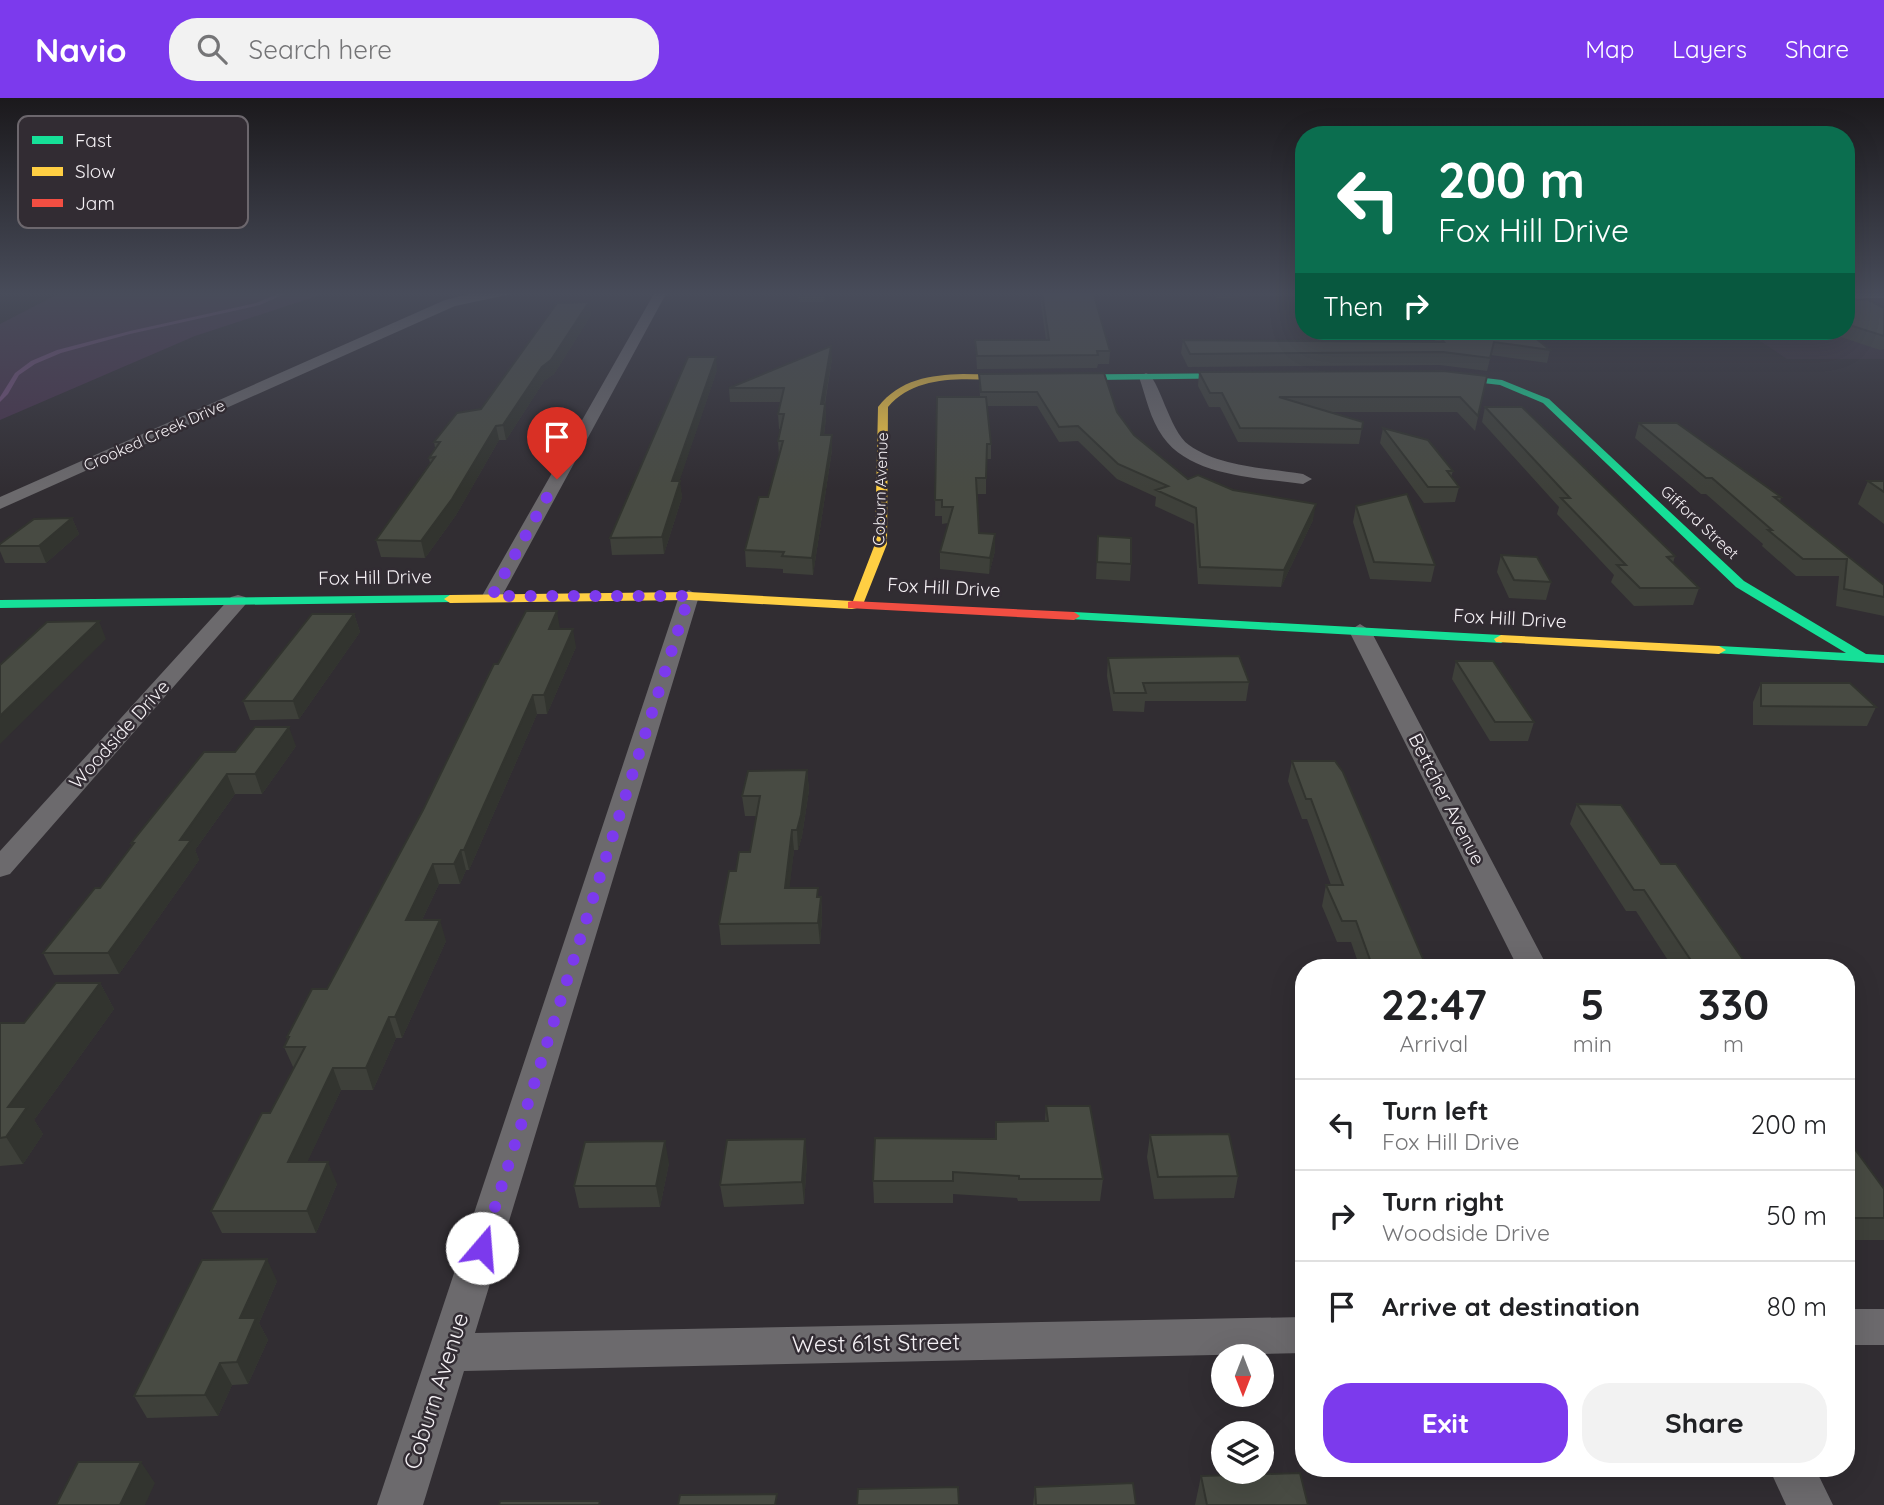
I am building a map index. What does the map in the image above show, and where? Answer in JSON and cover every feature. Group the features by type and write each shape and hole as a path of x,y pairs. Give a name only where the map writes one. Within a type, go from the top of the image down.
{"street":[{"name":"Crooked Creek Drive","path":"0,504 329,358"},
{"path":"492,596 624,358"},
{"path":"1266,376 1146,377 1169,435 1185,450 1218,463 1303,479"},
{"name":"Gifford Street","path":"1413,376 1463,377 1502,383 1532,394 1550,405 1740,583 1865,658 1884,676"},
{"name":"Coburn Avenue","path":"858,604 881,544 883,407 892,394 910,386 953,378 1146,377"},
{"name":"Fox Hill Drive","path":"0,604 492,596 689,596 1884,659"},
{"name":"Coburn Avenue","path":"400,1505 689,596"},
{"name":"Woodside Drive","path":"0,868 238,601"},
{"name":"Bettcher Avenue","path":"1360,631 1528,959"},
{"path":"1855,1327 1884,1327"},
{"name":"West 61st Street","path":"449,1352 1295,1335"},
{"path":"1796,1477 1810,1505"}],"shaded area":[{"path":"0,358 145,358 0,420"},
{"path":"1785,358 1884,358 1884,359"}],"building":[{"path":"518,358 553,358 542,367 503,425 496,426 452,499 421,541 376,540 435,457 429,458 440,442 434,442 457,413 481,409"},
{"path":"688,358 716,358 672,481 680,481 662,537 610,538"},
{"path":"803,358 829,358 821,404 825,404 821,435 832,435 812,558 782,556 784,552 745,550 759,497 768,497 783,441 778,441 784,414 778,414 784,388 729,388"},
{"path":"1443,371 1487,376 1478,416 1460,397 1279,397 1363,422 1362,429 1240,428 1222,393 1210,393 1199,372"},
{"path":"1104,373 1117,412 1134,435 1188,479 1198,475 1233,490 1316,504 1284,570 1200,567 1196,508 1156,490 1168,486 1118,464 1078,426 1059,427 1037,392 981,392 979,374"},
{"path":"937,397 986,397 991,444 987,444 986,478 976,478 979,533 995,534 990,558 940,552 953,507 942,507 942,500 935,500"},
{"path":"1485,407 1522,407 1675,556 1667,557 1699,588 1640,588 1617,565 1626,565 1561,498 1570,498"},
{"path":"1639,423 1677,423 1781,497 1774,497 1884,585 1884,597 1844,589 1847,559 1803,559 1712,478 1706,478"},
{"path":"1383,428 1428,440 1453,471 1447,471 1459,487 1428,487"},
{"path":"1868,481 1884,481 1884,492"},
{"path":"1407,494 1435,565 1374,562 1356,506"},
{"path":"72,518 39,546 0,546 34,519"},
{"path":"1098,536 1131,538 1131,564 1097,562"},
{"path":"1501,555 1537,557 1551,582 1514,580"},
{"path":"526,611 557,611 549,629 573,629 544,695 533,695 464,850 461,850 454,864 433,864 406,920 440,920 395,1017 389,1017 366,1068 333,1068 288,1162 328,1162 307,1211 211,1211 262,1113 270,1113 305,1047 284,1047 312,989 327,989 423,810 494,664 498,664"},
{"path":"312,614 354,614 293,701 243,701"},
{"path":"99,621 0,716 0,665 47,622"},
{"path":"1239,656 1249,682 1143,683 1146,693 1114,693 1108,658"},
{"path":"1456,661 1493,661 1534,722 1495,722"},
{"path":"1761,683 1850,683 1876,707 1761,706"},
{"path":"255,727 289,727 255,774 227,774 180,840 191,840 108,953 43,953 95,888 100,888 134,843 131,843 204,752 235,752"},
{"path":"1292,761 1335,761 1343,772 1423,959 1370,959 1356,921 1342,921 1326,885 1343,885 1311,799 1306,799"},
{"path":"807,770 801,815 797,830 792,830 785,888 818,888 817,897 821,897 818,923 719,924 729,871 736,871 739,852 750,852 760,796 742,796 748,771"},
{"path":"1577,804 1621,805 1661,864 1676,864 1743,959 1690,959 1644,890 1634,890"},
{"path":"56,983 100,983 8,1107 27,1107 6,1137 0,1138 0,1023 24,1023"},
{"path":"1046,1106 1090,1106 1103,1179 1019,1179 1019,1176 953,1172 953,1181 873,1181 875,1138 996,1139 996,1122 1048,1121"},
{"path":"1229,1134 1238,1176 1158,1177 1150,1135"},
{"path":"805,1139 802,1182 720,1185 727,1140"},
{"path":"665,1141 656,1186 574,1186 585,1142"},
{"path":"1855,1149 1884,1189 1884,1218 1855,1218"},
{"path":"267,1259 240,1318 256,1318 237,1362 220,1363 205,1395 134,1396 202,1260"},
{"path":"78,1462 141,1462 120,1505 56,1505"},
{"path":"1295,1473 1295,1477 1301,1477 1308,1505 1207,1505 1201,1476 1211,1476 1211,1484 1274,1484 1274,1474"},
{"path":"1133,1483 1136,1505 1036,1505 1035,1487"},
{"path":"958,1487 959,1505 857,1505 858,1489"},
{"path":"777,1494 775,1505 678,1505 680,1495"},
{"path":"500,1501 600,1501 599,1505 499,1505"}],"waterway":[{"path":"0,400 17,374 44,358"}],"traffic: fast":[{"path":"1434,375 1502,383 1546,401 1740,584 1861,656"},
{"path":"1016,378 1251,376"},
{"path":"0,604 450,599"},
{"path":"1074,616 1501,639"},
{"path":"1719,650 1884,659"}],"traffic: slow":[{"path":"858,604 881,544 883,407 894,394 925,380 963,377 1016,378"},
{"path":"450,599 689,596 852,605"},
{"path":"1501,639 1719,650"}],"traffic: jam":[{"path":"852,605 1074,616"}],"route":[{"path":"482,1248 689,596 492,596 557,479"}]}
